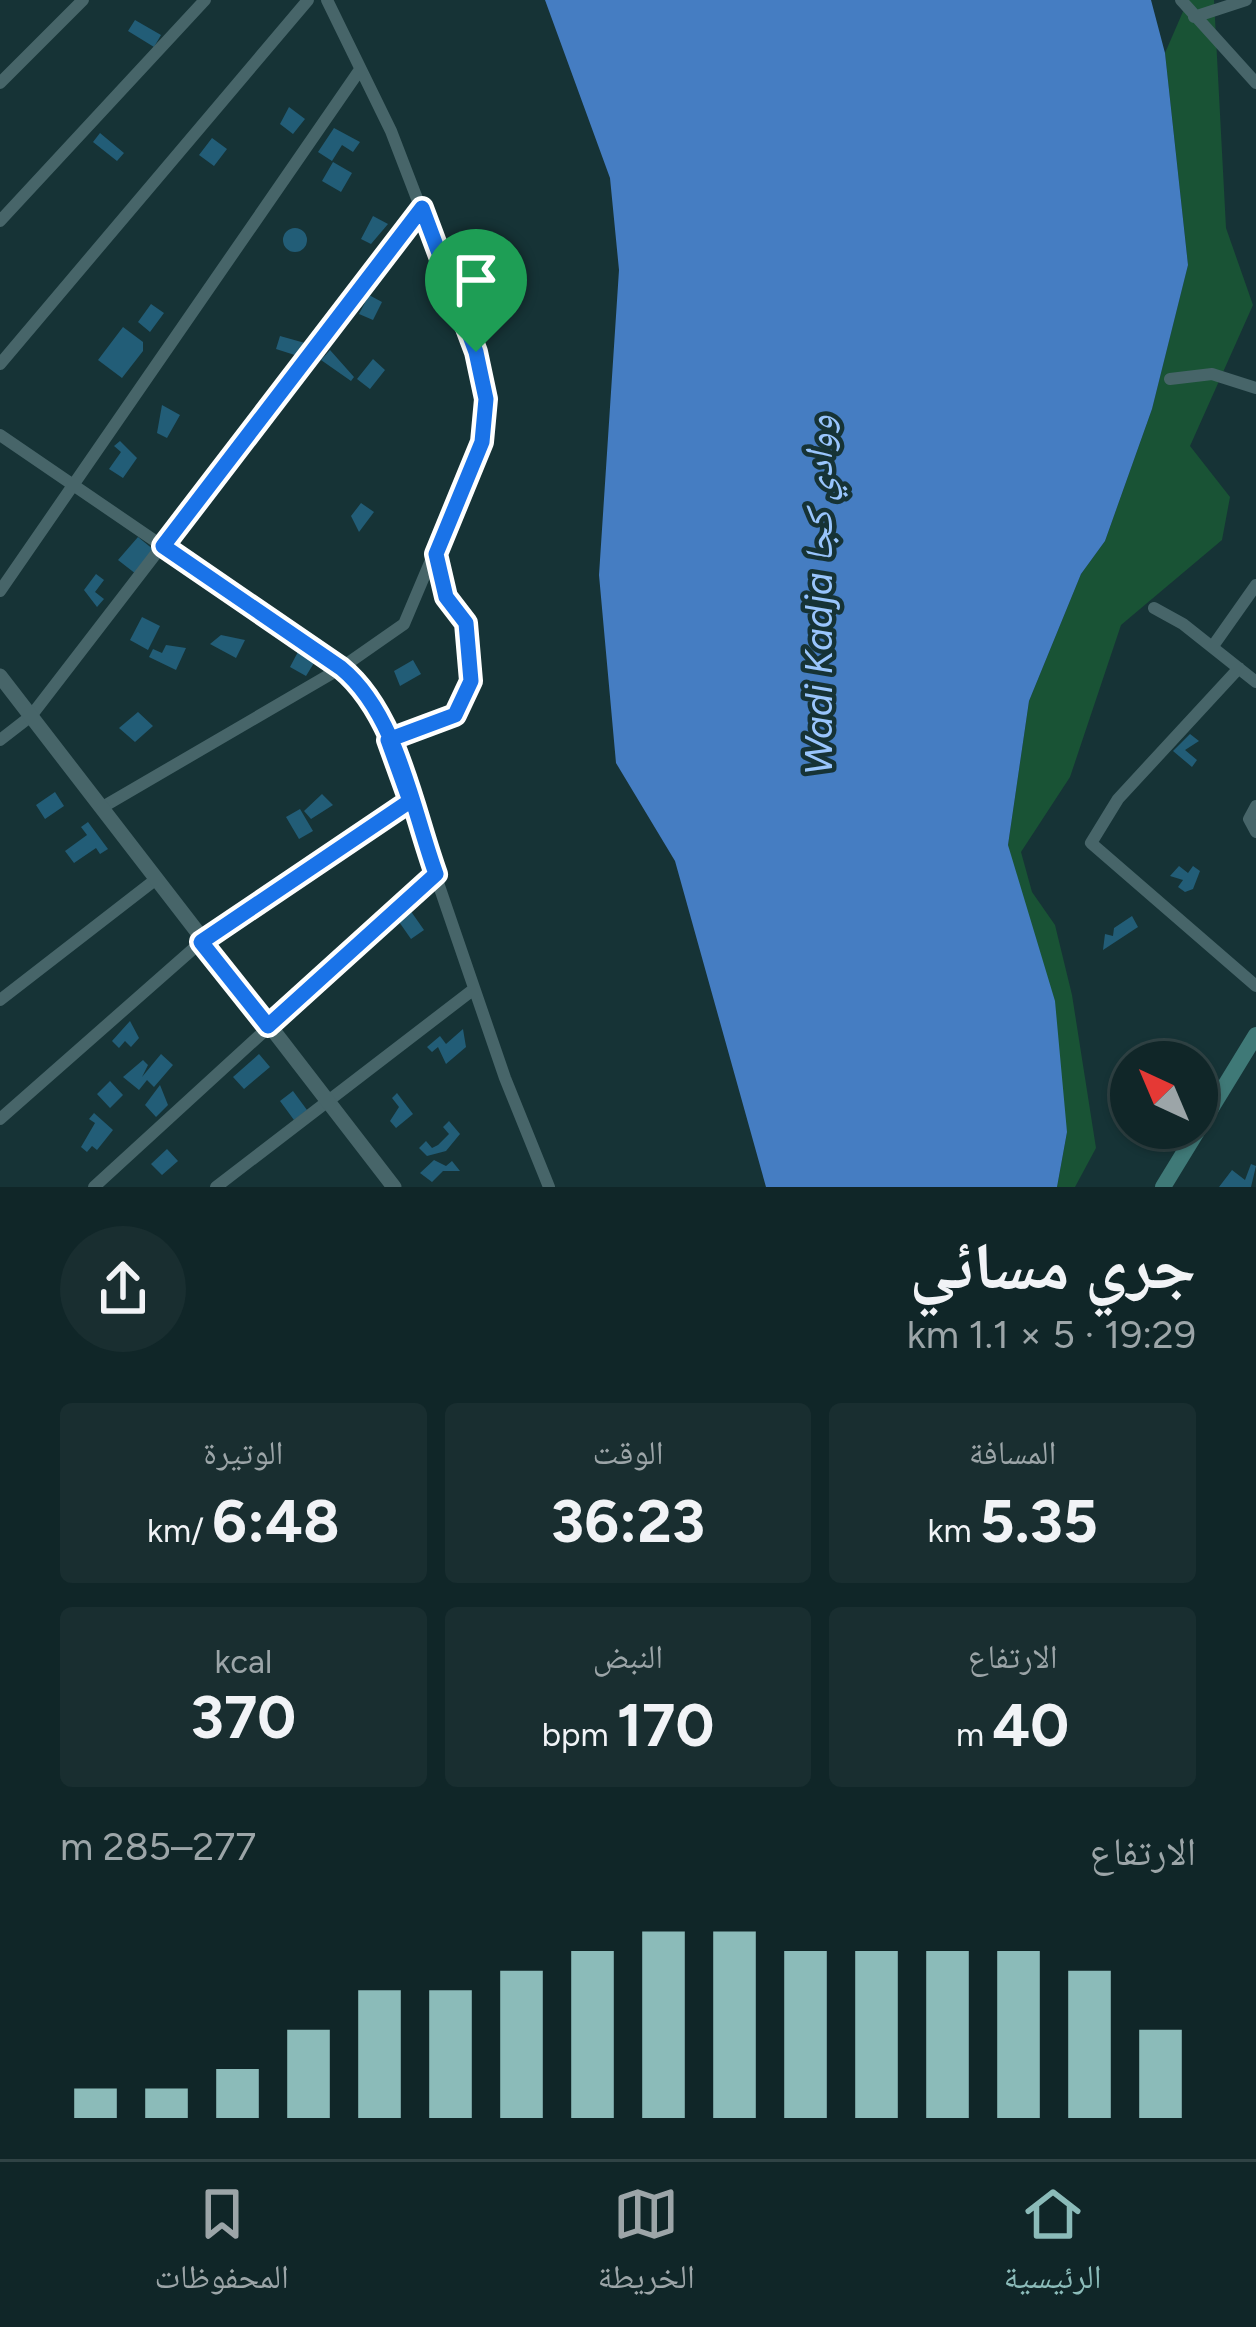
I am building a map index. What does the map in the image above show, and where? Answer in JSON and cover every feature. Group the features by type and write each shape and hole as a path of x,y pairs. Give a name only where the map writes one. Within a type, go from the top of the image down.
{"main road":[{"path":"1163,1187 1256,1035"}],"street":[{"path":"0,83 83,0"},
{"path":"0,221 205,0"},
{"path":"0,364 308,0"},
{"path":"101,808 341,668 404,624 482,442 486,399 476,352 422,208 327,0"},
{"path":"1181,0 1256,83"},
{"path":"1194,17 1246,0"},
{"path":"0,591 359,71"},
{"path":"0,740 31,716 422,208"},
{"path":"1170,379 1212,374 1256,388"},
{"path":"0,435 341,668 365,691 388,740 549,1187"},
{"path":"388,740 455,715 471,681 466,623 446,597 436,554"},
{"path":"1213,646 1256,585"},
{"path":"1154,608 1213,646 1256,682"},
{"path":"1239,668 1128,788 1091,843 1256,986"},
{"path":"0,676 394,1187"},
{"path":"0,1119 201,942 410,801"},
{"path":"1256,806 1249,819 1256,832"},
{"path":"94,1187 436,874"},
{"path":"0,1000 155,880"},
{"path":"215,1187 474,989"}],"green space":[{"path":"1188,0 1214,0 1226,228 1253,305 1190,446 1230,497 1222,540 1121,625 1070,777 1021,852 1032,892 1055,925 1072,995 1096,1148 1075,1187 1057,1187 1067,1132 1008,845 1029,701 1081,574 1105,541 1152,409 1188,265 1165,53"}],"water":[{"name":"Wadi Kadja ووادي كجا","path":"545,0 1151,0 1165,53 1188,265 1152,409 1105,541 1081,574 1029,701 1008,845 1055,1001 1067,1132 1057,1187 766,1187 675,861 616,763 599,575 619,270 610,178"}],"building":[{"path":"135,20 161,35 154,47 128,31"},
{"path":"289,107 305,119 293,134 280,124"},
{"path":"334,128 360,142 353,152 342,145 332,161 318,152"},
{"path":"100,133 124,153 117,161 93,142"},
{"path":"212,138 227,149 214,166 199,155"},
{"path":"333,162 352,173 341,192 322,181"},
{"path":"373,216 388,224 371,244 361,239"},
{"path":"295,228 307,240 295,252 283,240"},
{"path":"369,295 382,302 373,320 359,314"},
{"path":"151,304 164,313 150,332 138,322"},
{"path":"123,327 143,342 143,351 122,378 98,360"},
{"path":"280,336 305,343 301,357 276,349"},
{"path":"330,350 354,377 351,381 321,360"},
{"path":"373,359 385,370 370,389 357,379"},
{"path":"162,405 180,415 167,438 157,433"},
{"path":"120,441 137,458 123,478 109,469 121,452 114,446"},
{"path":"361,503 374,512 359,532 351,516"},
{"path":"138,537 154,550 136,574 118,560"},
{"path":"96,574 104,580 95,592 104,599 97,607 84,590"},
{"path":"142,617 160,626 148,650 130,640"},
{"path":"221,635 245,640 236,658 210,644"},
{"path":"166,645 186,648 176,670 149,657 153,649 162,653"},
{"path":"300,648 317,658 306,676 290,667"},
{"path":"413,660 421,674 400,686 394,671"},
{"path":"138,712 153,726 135,742 119,728"},
{"path":"1190,734 1199,741 1185,750 1197,760 1192,767 1173,751"},
{"path":"55,792 64,806 45,819 36,805"},
{"path":"322,794 333,805 311,819 304,811"},
{"path":"300,809 313,831 299,839 286,817"},
{"path":"88,822 108,849 100,854 96,848 74,863 65,851 87,835 81,827"},
{"path":"1179,866 1188,873 1193,866 1200,871 1193,889 1185,892 1178,887 1183,880 1170,876"},
{"path":"410,910 424,930 411,939 397,919"},
{"path":"1132,916 1138,927 1103,950 1105,934 1113,936 1114,928"},
{"path":"130,1021 139,1038 131,1047 125,1041 119,1048 112,1041"},
{"path":"463,1029 466,1047 446,1064 438,1047 432,1052 427,1047 440,1036 446,1044"},
{"path":"161,1054 173,1065 154,1087 147,1080 139,1090 123,1077 143,1060 148,1065 142,1077"},
{"path":"259,1054 270,1067 244,1089 233,1077"},
{"path":"110,1081 123,1095 110,1108 97,1094"},
{"path":"160,1085 168,1105 156,1117 145,1105"},
{"path":"293,1091 307,1110 294,1120 280,1101"},
{"path":"397,1093 413,1114 396,1128 390,1121 399,1107 392,1098"},
{"path":"94,1113 113,1130 97,1150 92,1146 87,1152 81,1147 95,1123 89,1119"},
{"path":"449,1121 460,1134 446,1151 427,1156 419,1148 426,1141 432,1148 438,1145 449,1134 443,1127"},
{"path":"167,1149 178,1161 162,1175 151,1164"},
{"path":"434,1160 446,1166 452,1161 460,1171 443,1171 432,1182 420,1173"},
{"path":"1251,1164 1256,1166 1251,1187 1219,1187 1232,1170 1245,1180"}],"route":[{"path":"476,352 422,208 163,546 341,668 365,691 388,740 436,874 268,1026 201,942 256,900 353,836 410,801 388,740 445,721 465,702 471,681 466,623 446,597 436,554 482,442 486,399 476,352"}]}
